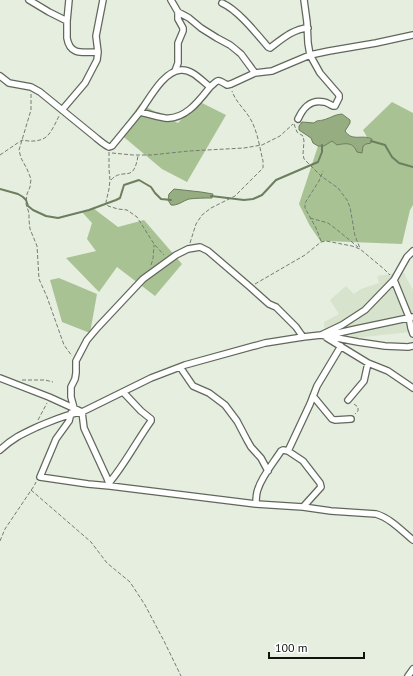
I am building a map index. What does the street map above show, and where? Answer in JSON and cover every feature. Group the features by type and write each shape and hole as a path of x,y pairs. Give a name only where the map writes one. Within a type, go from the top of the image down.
{"street":[{"path":"29,0 66,21"},
{"path":"69,0 66,21 67,37 71,48 74,51 98,52"},
{"path":"62,110 85,83 97,60 98,52 96,36 103,0"},
{"path":"171,0 178,12 178,19 183,28 178,43 178,63 175,71"},
{"path":"298,119 302,110 311,103 325,102 335,106 339,98 339,95 320,73 310,55 304,0"},
{"path":"222,3 229,6 238,14 270,48 290,33 308,28"},
{"path":"178,12 189,18 206,32 230,45 241,54 254,73"},
{"path":"140,112 170,118 187,112 198,103 210,87 218,80 227,85 254,73 272,71 310,55 376,44 413,35"},
{"path":"0,76 9,83 31,88 40,92 105,145 109,150 140,112 156,88 170,74 181,70 191,72 210,87"},
{"path":"302,337 296,327 276,307 269,304 208,251 200,247 188,249 179,253 143,279 87,340 76,361 75,379 71,388 72,411 69,421 56,439 40,477 88,484 110,484 256,504 376,514 386,518 413,540"},
{"path":"324,335 365,310 394,280 402,265 413,251"},
{"path":"394,280 411,317 411,328 413,334"},
{"path":"0,378 49,397 72,411 82,412 151,378 205,359 265,343 324,335 411,317"},
{"path":"324,335 368,363 388,371 413,388"},
{"path":"324,335 385,346 413,346"},
{"path":"288,451 317,386 341,346"},
{"path":"348,400 364,381 368,363"},
{"path":"180,367 193,386 209,393 225,405 237,421 249,444 261,458 268,471"},
{"path":"110,484 150,421 150,419 123,392"},
{"path":"313,396 332,419 351,419"},
{"path":"1,448 16,437 72,411"},
{"path":"82,412 84,428 110,484"},
{"path":"256,504 258,489 268,471 283,450 288,451 303,461 320,483 321,487 303,507"},
{"path":"408,676 413,669"}],"path":[{"path":"188,249 196,224 202,215 210,208 235,196 263,168 263,162 252,122 234,97 231,84"},
{"path":"31,88 31,110 19,150 21,158 31,179 26,204 29,213 30,229 37,246 39,279 64,345 76,361"},
{"path":"22,140 28,142 39,140 49,135 62,110"},
{"path":"168,260 154,244 137,217 127,210 108,206 106,202 110,180 109,150 138,155 151,155 259,146 280,136 294,124 297,132 303,136 304,159 321,176 338,188 347,200 350,207 355,236 360,249"},
{"path":"0,154 22,140"},
{"path":"110,180 118,175 131,173 134,170 138,155"},
{"path":"321,242 305,208 305,203 319,181 323,170"},
{"path":"310,218 328,223 341,232 384,269 394,280"},
{"path":"250,287 305,255 321,242 326,241 360,249"},
{"path":"149,275 153,259 154,244"},
{"path":"17,380 45,380 54,382"},
{"path":"38,421 49,397"},
{"path":"348,400 358,407 358,411 351,419"},
{"path":"0,541 5,529 40,477"},
{"path":"31,490 91,542 107,562 130,582 142,599 181,676"}],"shaded area":[{"path":"198,101 226,115 187,182 162,169 119,133 140,104 178,123"},
{"path":"392,102 413,113 413,205 410,210 402,244 321,242 310,226 299,204 318,146 324,146 332,141 337,145 347,143 355,147 371,143 372,139 367,137 363,130"},
{"path":"342,114 350,120 350,123 345,131 348,134 354,137 365,137 372,139 371,143 363,146 362,153 357,152 353,146 349,144 337,145 332,141 324,146 318,146 313,143 311,138 299,130 299,126 302,122 314,123"},
{"path":"174,189 213,194 212,198 189,199 178,204 171,205 168,200 169,194"},
{"path":"93,208 118,227 144,220 182,264 155,296 117,267 99,292 66,258 96,251 87,239 92,223 82,212"},
{"path":"403,272 413,290 413,336 411,332 353,338 348,329 325,334 324,322 339,314 330,300 346,286 354,294 361,289 379,283 377,276"},
{"path":"59,278 97,294 90,333 62,322 50,280"}],"waterway":[{"path":"371,141 385,145 392,157 399,163 413,167"},
{"path":"211,196 244,200 253,199 262,195 276,180 318,162 322,152 322,145"},
{"path":"0,189 23,197 28,206 33,210 46,216 58,218 89,210 116,200 120,198 124,185 139,180 151,187 161,199 171,200"}]}
